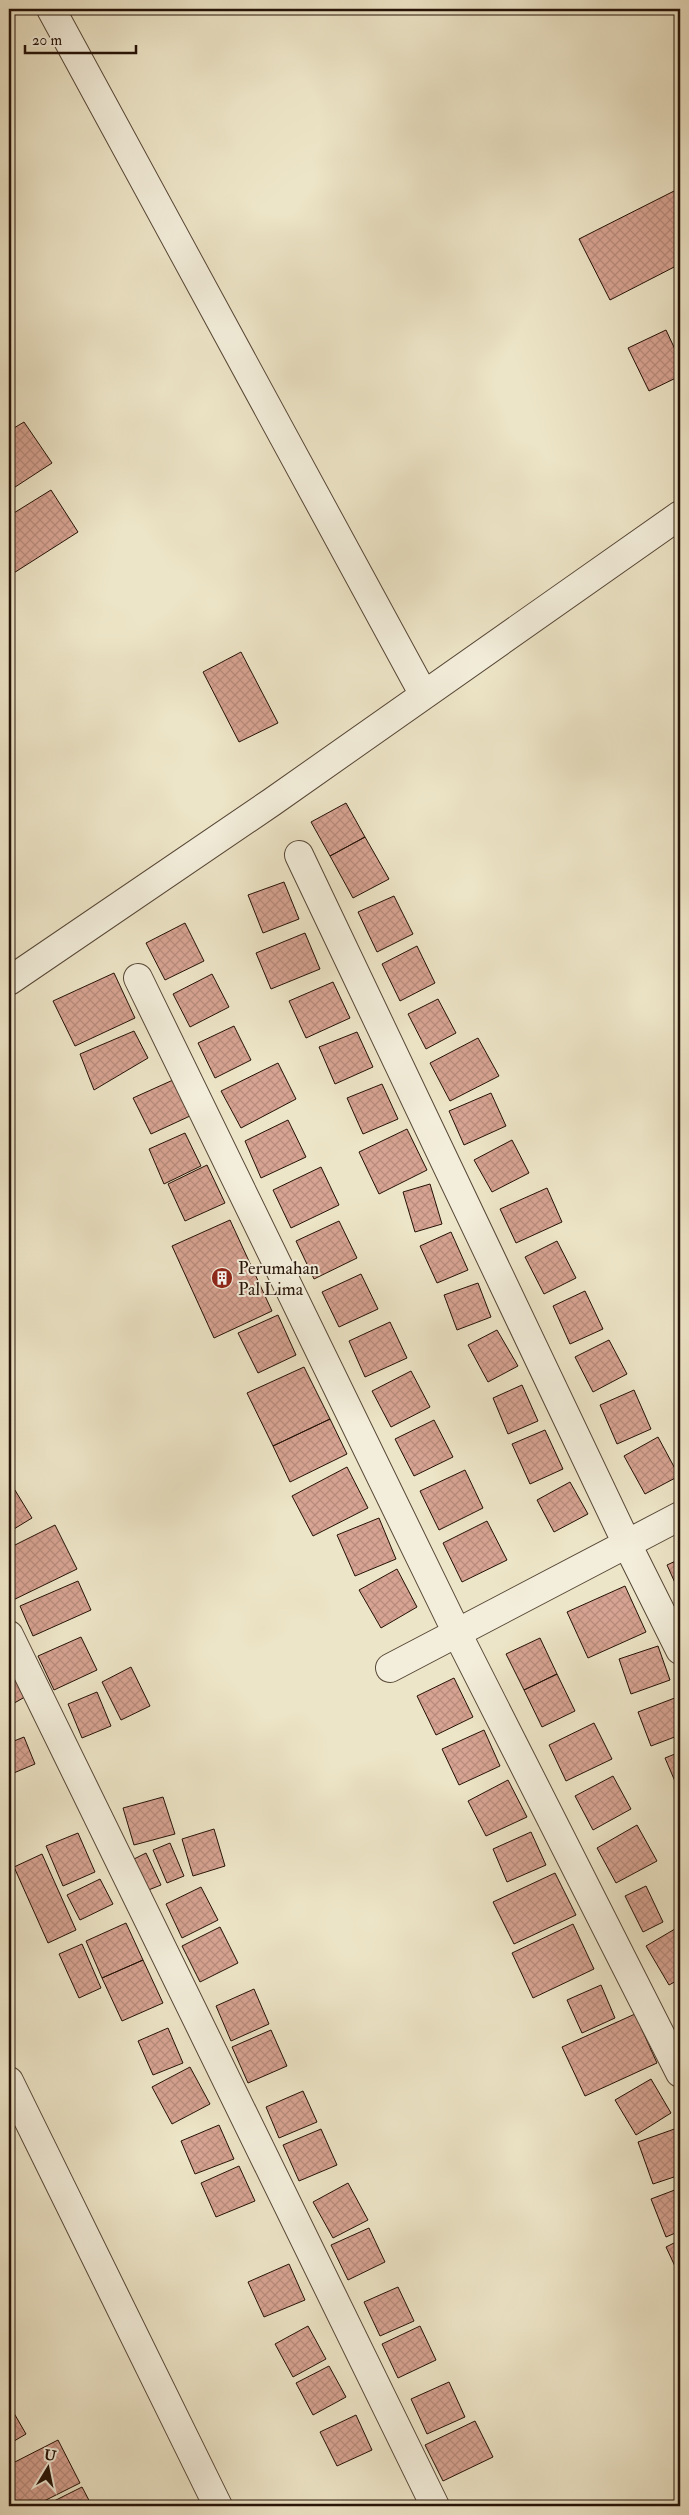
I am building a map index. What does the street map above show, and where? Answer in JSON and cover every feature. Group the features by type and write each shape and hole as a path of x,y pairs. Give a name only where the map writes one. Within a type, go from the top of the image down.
{"street":[{"path":"51,9 424,695"},
{"path":"9,981 110,914 680,515"},
{"path":"299,855 627,1544 680,1650"},
{"path":"138,978 457,1633 680,2073"},
{"path":"390,1668 680,1516"},
{"path":"9,1635 435,2506"},
{"path":"9,2081 218,2506"}],"building":[{"path":"680,188 680,264 610,300 579,239"},
{"path":"666,330 680,360 680,376 649,391 628,348"},
{"path":"24,422 52,463 9,491 9,431"},
{"path":"51,490 78,532 9,576 9,516"},
{"path":"241,652 278,723 239,742 203,672"},
{"path":"346,803 365,837 330,856 311,822"},
{"path":"365,837 389,879 353,898 330,856"},
{"path":"284,882 299,919 263,933 248,895"},
{"path":"394,896 413,934 377,952 358,912"},
{"path":"185,923 204,961 165,980 146,943"},
{"path":"305,933 320,969 271,989 256,953"},
{"path":"417,946 435,983 400,1001 382,964"},
{"path":"114,973 135,1018 75,1046 53,1001"},
{"path":"212,974 229,1007 190,1027 173,994"},
{"path":"333,982 350,1018 306,1038 289,1001"},
{"path":"438,999 456,1033 426,1049 408,1014"},
{"path":"234,1026 251,1060 215,1078 198,1043"},
{"path":"134,1031 148,1058 94,1090 80,1054"},
{"path":"357,1032 373,1067 335,1084 319,1047"},
{"path":"478,1038 499,1076 450,1101 430,1063"},
{"path":"278,1063 296,1099 241,1128 221,1091"},
{"path":"173,1080 190,1116 151,1134 133,1098"},
{"path":"382,1084 398,1119 363,1134 347,1098"},
{"path":"491,1093 506,1126 464,1145 449,1111"},
{"path":"288,1120 306,1157 261,1178 245,1141"},
{"path":"407,1129 427,1170 379,1194 359,1152"},
{"path":"185,1133 201,1166 164,1184 149,1149"},
{"path":"512,1140 529,1173 492,1192 474,1160"},
{"path":"207,1165 225,1203 185,1221 168,1184"},
{"name":"Perumahan Pal Lima","path":"321,1167 339,1205 291,1228 273,1190"},
{"path":"430,1184 442,1224 415,1232 403,1192"},
{"path":"547,1188 562,1222 516,1243 500,1209"},
{"name":"Perumahan Pal Lima","path":"230,1220 272,1311 214,1338 172,1246"},
{"name":"Perumahan Pal Lima","path":"339,1221 357,1258 314,1279 296,1241"},
{"path":"451,1232 468,1270 437,1283 420,1246"},
{"path":"557,1241 576,1278 544,1294 525,1257"},
{"name":"Perumahan Pal Lima","path":"361,1274 378,1309 339,1327 322,1292"},
{"path":"478,1283 491,1317 457,1330 444,1295"},
{"path":"585,1291 603,1329 570,1344 553,1306"},
{"name":"Perumahan Pal Lima","path":"278,1315 296,1355 258,1373 238,1333"},
{"name":"Perumahan Pal Lima","path":"390,1322 407,1358 365,1377 349,1341"},
{"path":"497,1330 518,1366 488,1382 468,1345"},
{"path":"609,1340 627,1374 593,1392 575,1357"},
{"path":"304,1367 330,1419 273,1446 247,1393"},
{"path":"411,1371 430,1407 391,1427 372,1391"},
{"path":"522,1385 538,1421 508,1434 493,1398"},
{"path":"634,1390 651,1429 617,1444 600,1405"},
{"path":"330,1419 347,1454 290,1482 273,1446"},
{"path":"434,1420 453,1457 414,1476 395,1439"},
{"path":"545,1430 563,1469 530,1484 512,1444"},
{"path":"658,1437 679,1476 645,1494 624,1456"},
{"path":"347,1467 368,1508 313,1536 292,1496"},
{"path":"465,1470 483,1508 439,1530 420,1491"},
{"path":"570,1482 588,1514 554,1532 537,1500"},
{"path":"9,1483 32,1518 9,1532"},
{"path":"379,1518 396,1559 355,1576 337,1535"},
{"path":"487,1521 507,1560 462,1582 443,1543"},
{"path":"55,1525 77,1569 9,1602 9,1548"},
{"path":"680,1559 680,1594 667,1565"},
{"path":"397,1569 417,1607 381,1628 359,1590"},
{"path":"78,1581 91,1610 33,1636 20,1606"},
{"path":"625,1586 646,1632 588,1658 567,1612"},
{"path":"81,1637 97,1670 54,1690 38,1656"},
{"path":"540,1638 557,1674 524,1690 506,1654"},
{"path":"658,1646 670,1680 631,1694 619,1659"},
{"path":"9,1664 32,1693 9,1706"},
{"path":"131,1667 150,1706 121,1720 102,1682"},
{"path":"557,1674 575,1711 542,1727 524,1690"},
{"path":"454,1678 473,1717 436,1735 417,1696"},
{"path":"97,1692 111,1726 82,1738 68,1704"},
{"path":"680,1696 680,1735 651,1746 638,1712"},
{"path":"594,1723 612,1759 566,1781 549,1745"},
{"path":"484,1730 500,1766 459,1785 442,1749"},
{"path":"24,1737 35,1764 9,1775 9,1743"},
{"path":"680,1752 680,1793 665,1758"},
{"path":"613,1776 631,1809 593,1830 575,1796"},
{"path":"508,1780 527,1817 486,1836 468,1801"},
{"path":"163,1797 175,1834 134,1845 123,1808"},
{"path":"637,1825 657,1861 616,1883 597,1848"},
{"path":"214,1829 225,1866 193,1876 182,1839"},
{"path":"531,1832 546,1865 507,1882 493,1849"},
{"path":"78,1833 95,1872 63,1886 46,1846"},
{"path":"170,1843 184,1876 167,1883 153,1850"},
{"path":"146,1853 161,1885 146,1891 132,1860"},
{"path":"42,1854 76,1930 48,1943 14,1867"},
{"path":"555,1873 576,1915 514,1944 493,1902"},
{"path":"100,1879 113,1904 80,1920 67,1895"},
{"path":"646,1886 663,1922 643,1932 625,1896"},
{"path":"201,1887 218,1920 182,1938 166,1904"},
{"path":"126,1923 143,1960 102,1978 86,1941"},
{"path":"573,1924 594,1969 533,1998 512,1953"},
{"path":"680,1926 680,1979 669,1985 646,1946"},
{"path":"220,1927 238,1963 200,1982 182,1946"},
{"path":"82,1944 101,1988 79,1998 59,1954"},
{"path":"143,1960 163,2003 122,2021 102,1978"},
{"path":"601,1985 615,2018 582,2033 567,2000"},
{"path":"254,1989 269,2024 231,2041 216,2006"},
{"path":"635,2014 657,2063 585,2096 562,2047"},
{"path":"168,2028 183,2063 153,2075 138,2041"},
{"path":"271,2030 287,2066 248,2083 232,2047"},
{"path":"190,2067 210,2104 172,2124 152,2087"},
{"path":"651,2079 671,2113 636,2135 615,2100"},
{"path":"303,2091 317,2122 279,2138 266,2107"},
{"path":"219,2125 234,2159 195,2174 181,2141"},
{"path":"680,2127 680,2175 653,2184 638,2142"},
{"path":"321,2129 337,2165 299,2181 283,2145"},
{"path":"239,2166 255,2201 216,2217 201,2183"},
{"path":"348,2183 368,2220 333,2238 313,2202"},
{"path":"680,2188 680,2231 666,2237 651,2199"},
{"path":"369,2228 385,2262 348,2280 331,2245"},
{"path":"680,2240 680,2277 666,2247"},
{"path":"289,2264 305,2300 264,2317 248,2282"},
{"path":"398,2287 414,2321 380,2336 364,2302"},
{"path":"308,2326 326,2359 293,2377 275,2344"},
{"path":"420,2326 436,2360 398,2378 382,2344"},
{"path":"329,2366 346,2397 313,2415 296,2383"},
{"path":"449,2382 465,2417 427,2434 411,2399"},
{"path":"11,2408 26,2434 9,2444 9,2409"},
{"path":"356,2415 372,2450 337,2466 320,2432"},
{"path":"475,2421 493,2457 443,2481 425,2445"},
{"path":"58,2440 80,2483 34,2506 16,2506 9,2493 9,2465"},
{"path":"82,2487 92,2506 57,2506 54,2501"}],"place":[{"name":"Perumahan Pal Lima","path":"222,1278"}]}
